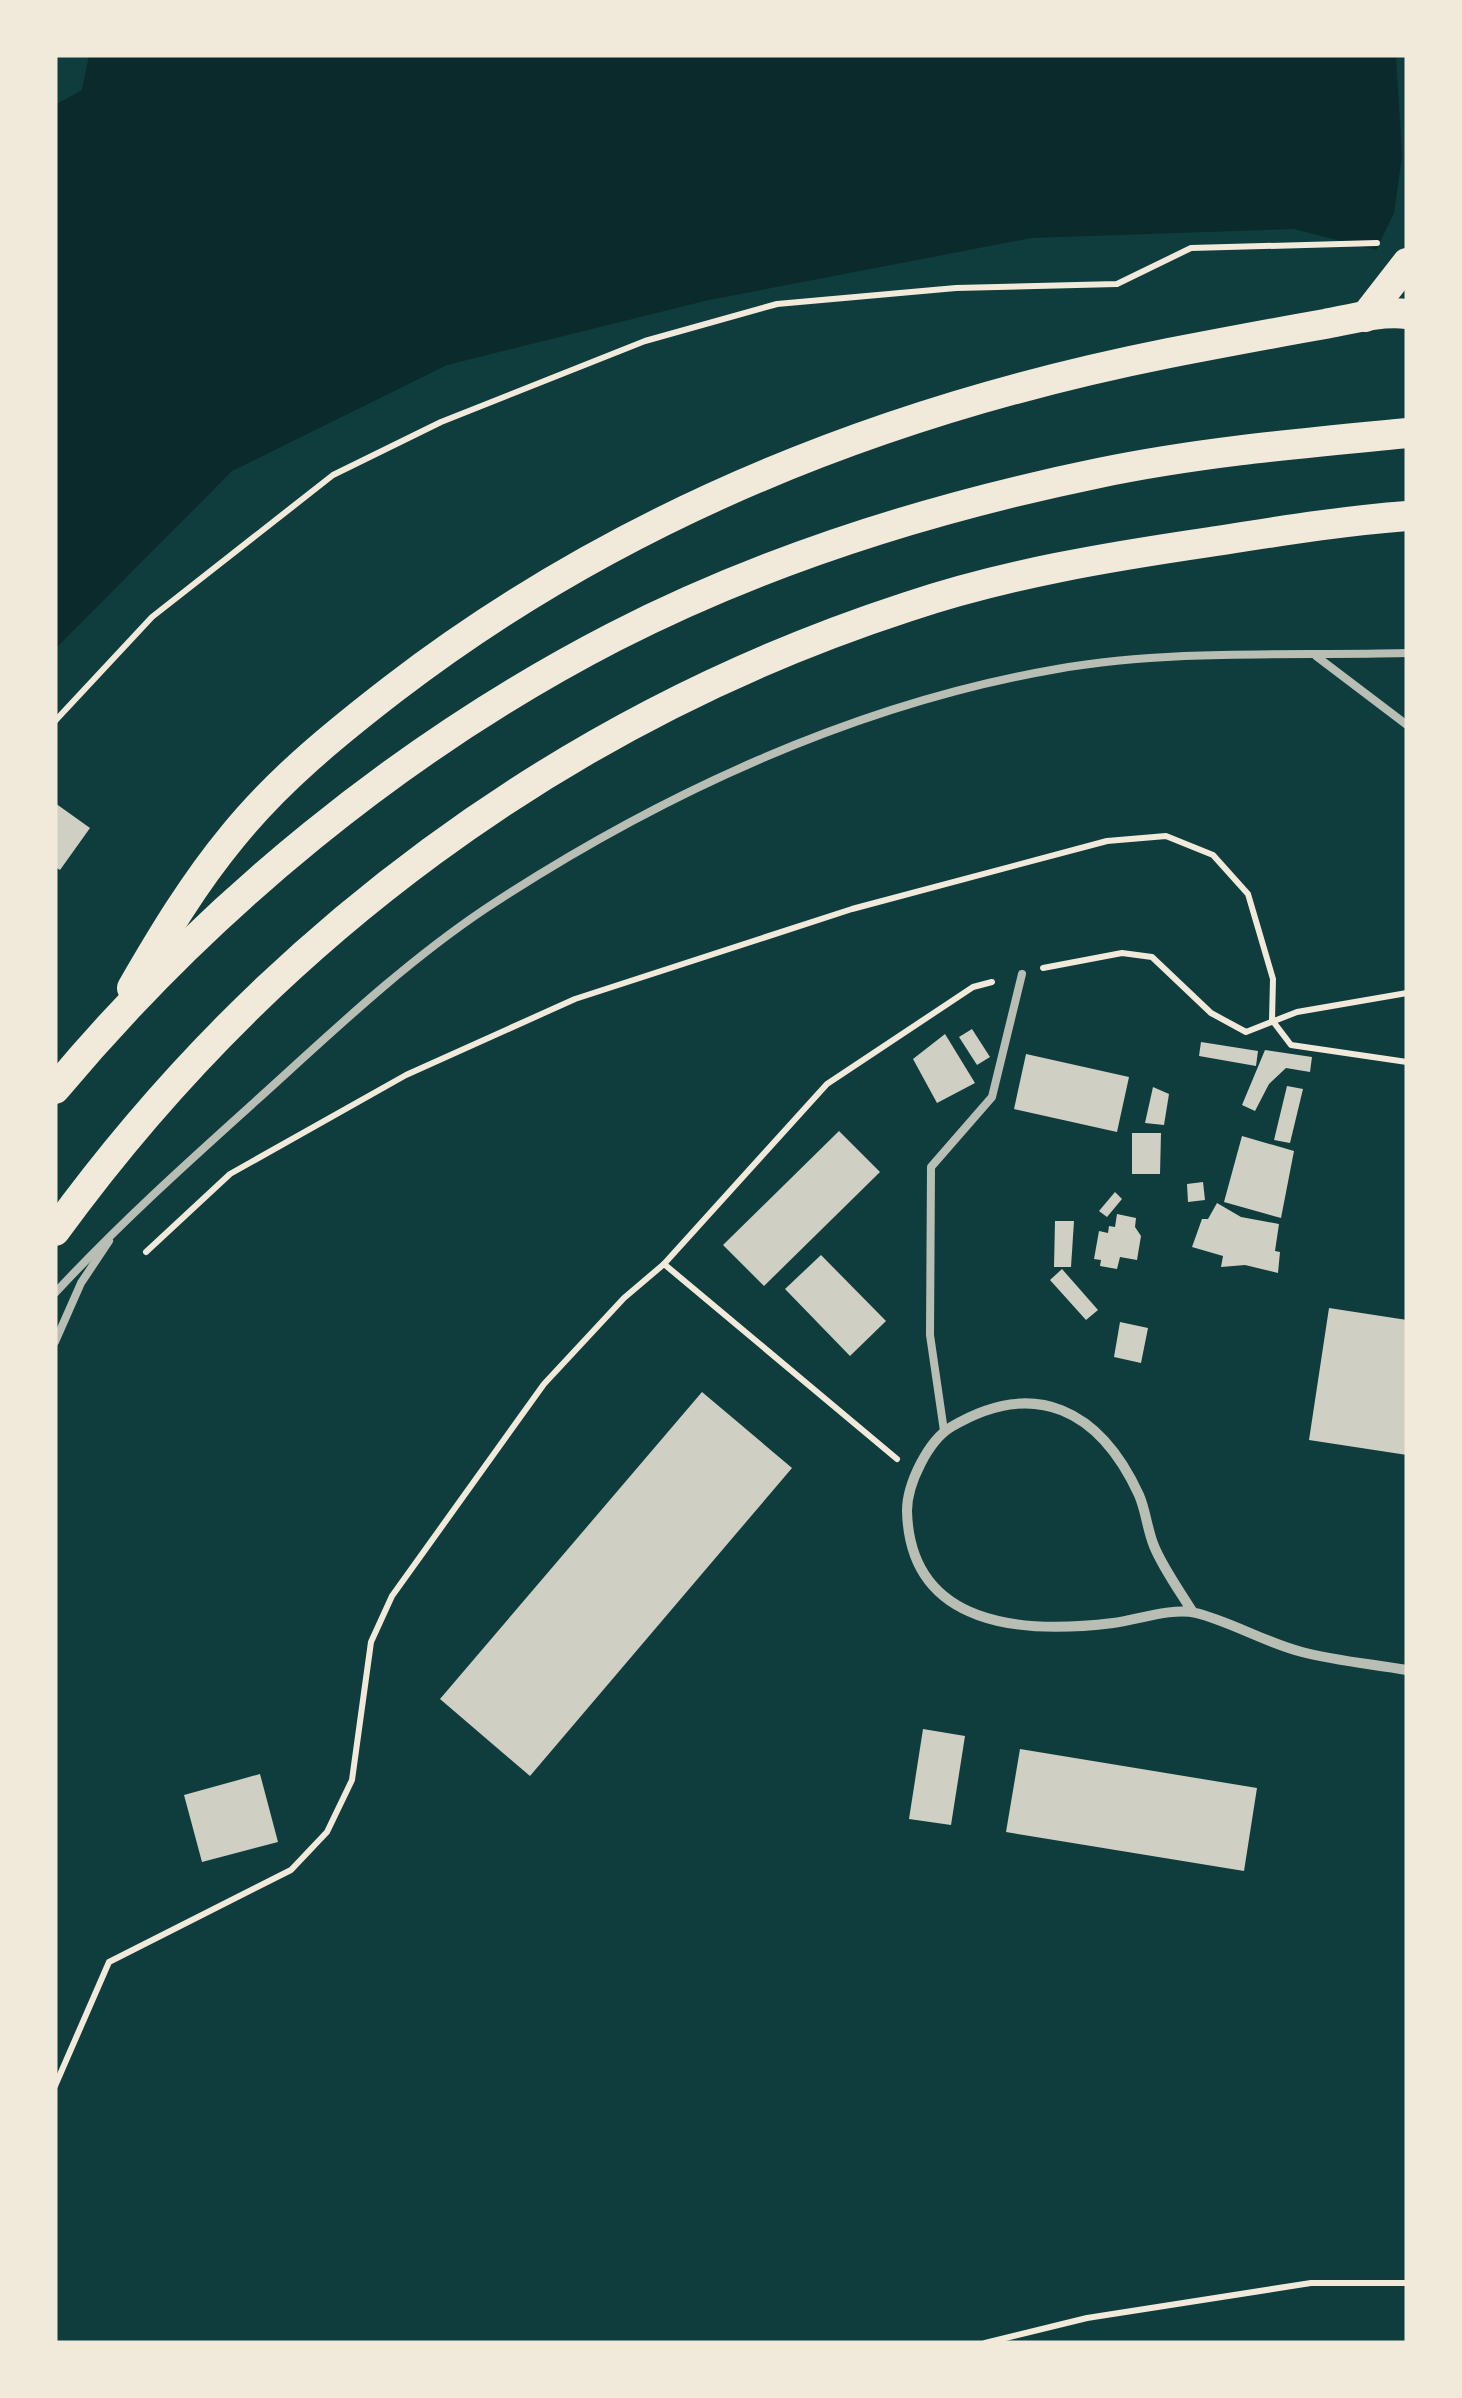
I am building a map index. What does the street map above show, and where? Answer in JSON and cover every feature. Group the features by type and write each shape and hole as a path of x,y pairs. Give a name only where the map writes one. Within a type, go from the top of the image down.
{"highway":[{"path":"1365,317 1407,263"},
{"path":"113,1020 166,930 233,835 325,742 425,665 578,564 745,481 892,422 1109,365 1365,317 1407,314"},
{"path":"55,1089 113,1020 262,877 360,798 498,704 615,637 759,573 948,509 1101,472 1274,446 1407,432"},
{"path":"55,1231 167,1088 254,998 382,886 479,815 654,712 794,648 908,606 1024,575 1259,534 1407,516"}],"street":[{"path":"1192,1611 1154,1546 1140,1496 1110,1445 1078,1417 1041,1402 984,1408 944,1431 916,1474 907,1497 908,1527 926,1576 961,1610 1027,1628 1111,1624 1192,1611 1302,1652 1407,1670"}],"lane":[{"path":"55,1293 124,1220 367,1001 483,911 611,832 713,781 884,712 1056,669 1172,654 1316,656 1407,652"},
{"path":"1316,656 1407,725"},
{"path":"944,1431 930,1335 932,1167 992,1098 1022,974"},
{"path":"55,1342 81,1283 124,1220"}],"path":[{"path":"55,722 152,617 332,475 441,422 645,341 777,304 956,288 1117,284 1191,248 1380,243"},
{"path":"146,1252 230,1174 406,1075 575,999 852,909 1106,841 1166,836 1214,855 1248,894 1273,978 1272,1020 1291,1045 1407,1062"},
{"path":"55,2086 110,1962 291,1870 328,1832 352,1780 371,1642 392,1596 544,1384 624,1298 664,1264 827,1084 973,987 1122,953 1152,956 1211,1013 1246,1032 1272,1020 1407,993"},
{"path":"664,1264 902,1464"},
{"path":"985,2343 1087,2318 1311,2282 1407,2283"}],"water":[{"path":"89,55 1407,55 1407,258 1294,229 1031,238 709,300 447,365 232,471 55,649 55,105 82,90"}],"pier":[{"path":"1396,55 1407,55 1407,263 1374,255 1394,213 1402,156"}],"building":[{"path":"55,803 90,828 60,870 55,867"},
{"path":"972,1029 990,1057 977,1065 959,1037"},
{"path":"945,1034 975,1083 937,1103 913,1059"},
{"path":"1201,1042 1258,1051 1256,1066 1199,1056"},
{"path":"1265,1050 1312,1057 1310,1072 1286,1068 1269,1084 1255,1111 1242,1105"},
{"path":"1026,1054 1129,1077 1117,1132 1014,1109"},
{"path":"1287,1086 1303,1089 1290,1143 1274,1140"},
{"path":"1153,1087 1169,1094 1164,1125 1145,1123"},
{"path":"839,1131 880,1172 764,1286 723,1245"},
{"path":"1132,1133 1161,1133 1160,1174 1132,1174"},
{"path":"1242,1136 1294,1151 1281,1218 1224,1202"},
{"path":"1203,1182 1205,1200 1188,1202 1187,1184"},
{"path":"1115,1192 1122,1199 1107,1217 1099,1211"},
{"path":"1217,1203 1241,1217 1279,1224 1275,1251 1280,1252 1278,1273 1245,1265 1221,1267 1223,1256 1192,1247 1202,1219 1208,1219"},
{"path":"1117,1214 1136,1218 1135,1227 1141,1236 1137,1260 1120,1257 1117,1269 1100,1266 1101,1260 1094,1259 1099,1231 1108,1233 1109,1226 1115,1227"},
{"path":"1055,1221 1074,1221 1071,1267 1054,1267"},
{"path":"821,1255 886,1321 850,1356 785,1289"},
{"path":"1062,1269 1098,1310 1086,1320 1050,1280"},
{"path":"1329,1308 1407,1320 1407,1455 1309,1440"},
{"path":"1120,1322 1148,1328 1141,1363 1114,1357"},
{"path":"702,1392 792,1468 530,1776 440,1699"},
{"path":"923,1729 965,1736 951,1825 909,1819"},
{"path":"1020,1749 1257,1788 1244,1871 1006,1832"},
{"path":"260,1774 278,1842 202,1862 184,1795"}]}
